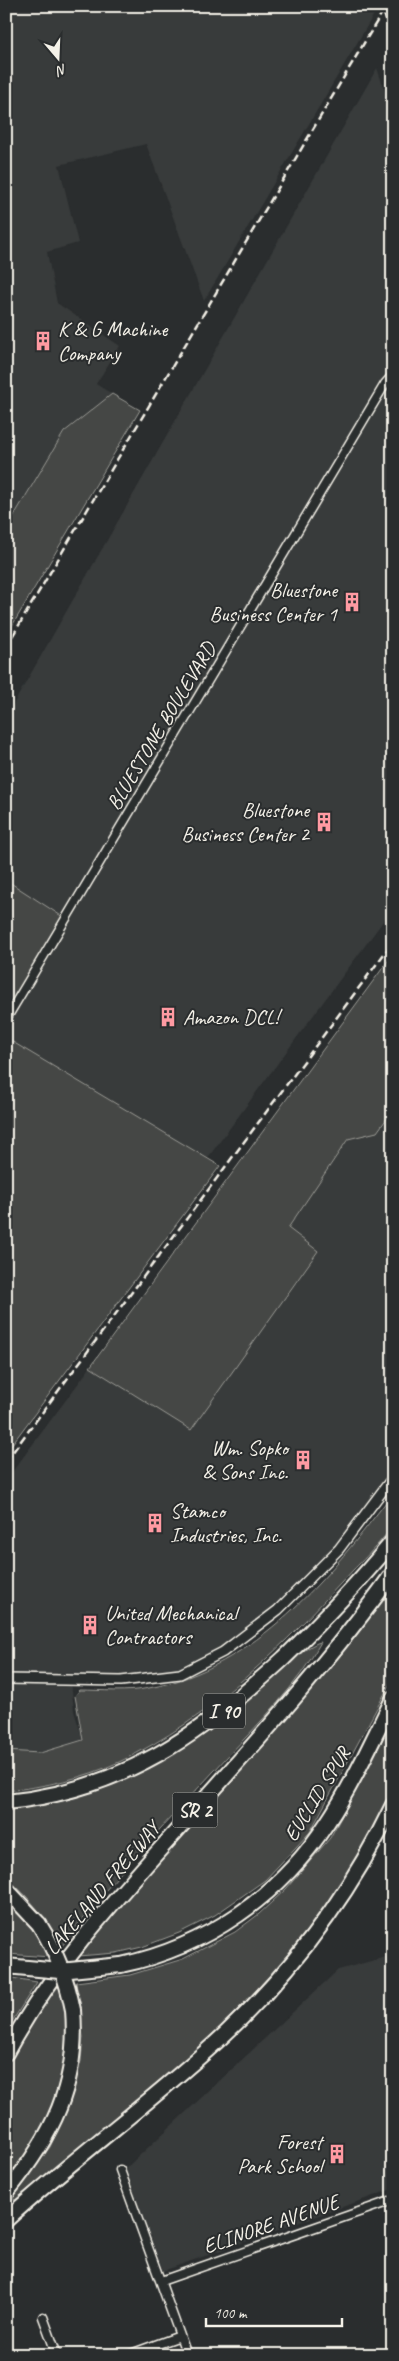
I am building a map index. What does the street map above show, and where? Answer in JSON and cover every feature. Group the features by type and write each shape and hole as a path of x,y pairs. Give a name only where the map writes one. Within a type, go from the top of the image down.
{"highway":[{"name":"I 90","path":"6,1802 44,1796 92,1784 139,1765 184,1740 237,1700 281,1660 324,1618 393,1541"},
{"name":"LAKELAND FREEWAY","path":"6,2053 47,1985 87,1932 282,1712 353,1626 393,1573"},
{"name":"EUCLID SPUR","path":"6,1966 60,1971 121,1965 154,1957 204,1935 250,1907 278,1883 315,1840 337,1808 393,1699"},
{"path":"6,2220 208,2050 277,1981 318,1930 340,1897 366,1856 393,1804"},
{"path":"6,1889 38,1924 51,1944 62,1968 73,2010 73,2053 61,2106 43,2143 6,2193"}],"main road":[{"path":"388,6 393,21"}],"street":[{"name":"BLUESTONE BOULEVARD","path":"6,1019 385,384 393,375"},
{"path":"6,1680 122,1681 180,1674 223,1652 278,1610 339,1549 393,1477"},
{"path":"120,2170 187,2355"},
{"name":"ELINORE AVENUE","path":"161,2281 393,2200"},
{"path":"43,2317 57,2355"},
{"path":"128,2355 180,2336"}],"shaded area":[{"path":"6,6 379,6 204,301 146,144 59,165 78,243 47,252 57,303 120,346 96,384 112,394 64,432 6,529"},
{"path":"377,68 393,113 393,908 6,1430 6,717"},
{"path":"112,394 140,410 6,636 6,529 64,432"},
{"path":"6,880 66,919 6,1019"},
{"path":"393,954 393,1110 377,1132 348,1139 288,1228 318,1251 191,1430 90,1367"},
{"path":"393,962 393,1477 339,1549 278,1610 223,1652 180,1674 71,1680 74,1711 83,1740 40,1753 6,1751 6,1480"},
{"path":"6,1038 220,1166 6,1452"},
{"path":"393,1493 393,1523 382,1539 301,1625 246,1677 216,1701 186,1724 119,1762 92,1773 64,1781 6,1791 6,1751 40,1753 83,1740 75,1696 80,1690 141,1690 188,1677 223,1661 257,1639 288,1614 343,1556"},
{"path":"393,1585 393,1678 310,1832 265,1880 215,1915 179,1933 142,1947 116,1953 78,1956 104,1922 183,1830 305,1697 356,1636"},
{"path":"321,1642 290,1688 121,1872 62,1946 37,1909 6,1877 6,1810 59,1802 85,1794 111,1785 160,1762 206,1733 283,1667 312,1646"},
{"path":"393,1720 394,1774 393,1788 390,1795 358,1855 324,1907 287,1956 246,2001 158,2084 15,2200 12,2198 50,2147 69,2104 81,2061 83,2037 76,1982 130,1975 183,1959 235,1932 259,1914 286,1889 330,1838"},
{"path":"6,1896 37,1932 51,1957 6,1954"},
{"path":"393,1955 393,2189 163,2271 125,2169 338,1970"},
{"path":"6,1977 37,1982 6,2031"},
{"path":"62,1982 67,2011 68,2038 66,2064 60,2089 51,2113 39,2136 6,2182 6,2060 57,1983"}],"railway":[{"path":"6,647 386,6"},
{"path":"6,1461 393,942"}],"place":[{"name":"K & G Machine Company","path":"43,341"},
{"name":"Bluestone Business Center 1","path":"352,602"},
{"name":"Bluestone Business Center 2","path":"324,822"},
{"name":"Amazon DCL!","path":"168,1017"},
{"name":"Wm. Sopko & Sons Inc.","path":"303,1460"},
{"name":"Stamco Industries, Inc.","path":"155,1523"},
{"name":"United Mechanical Contractors","path":"90,1625"},
{"name":"Forest Park School","path":"337,2154"}]}
